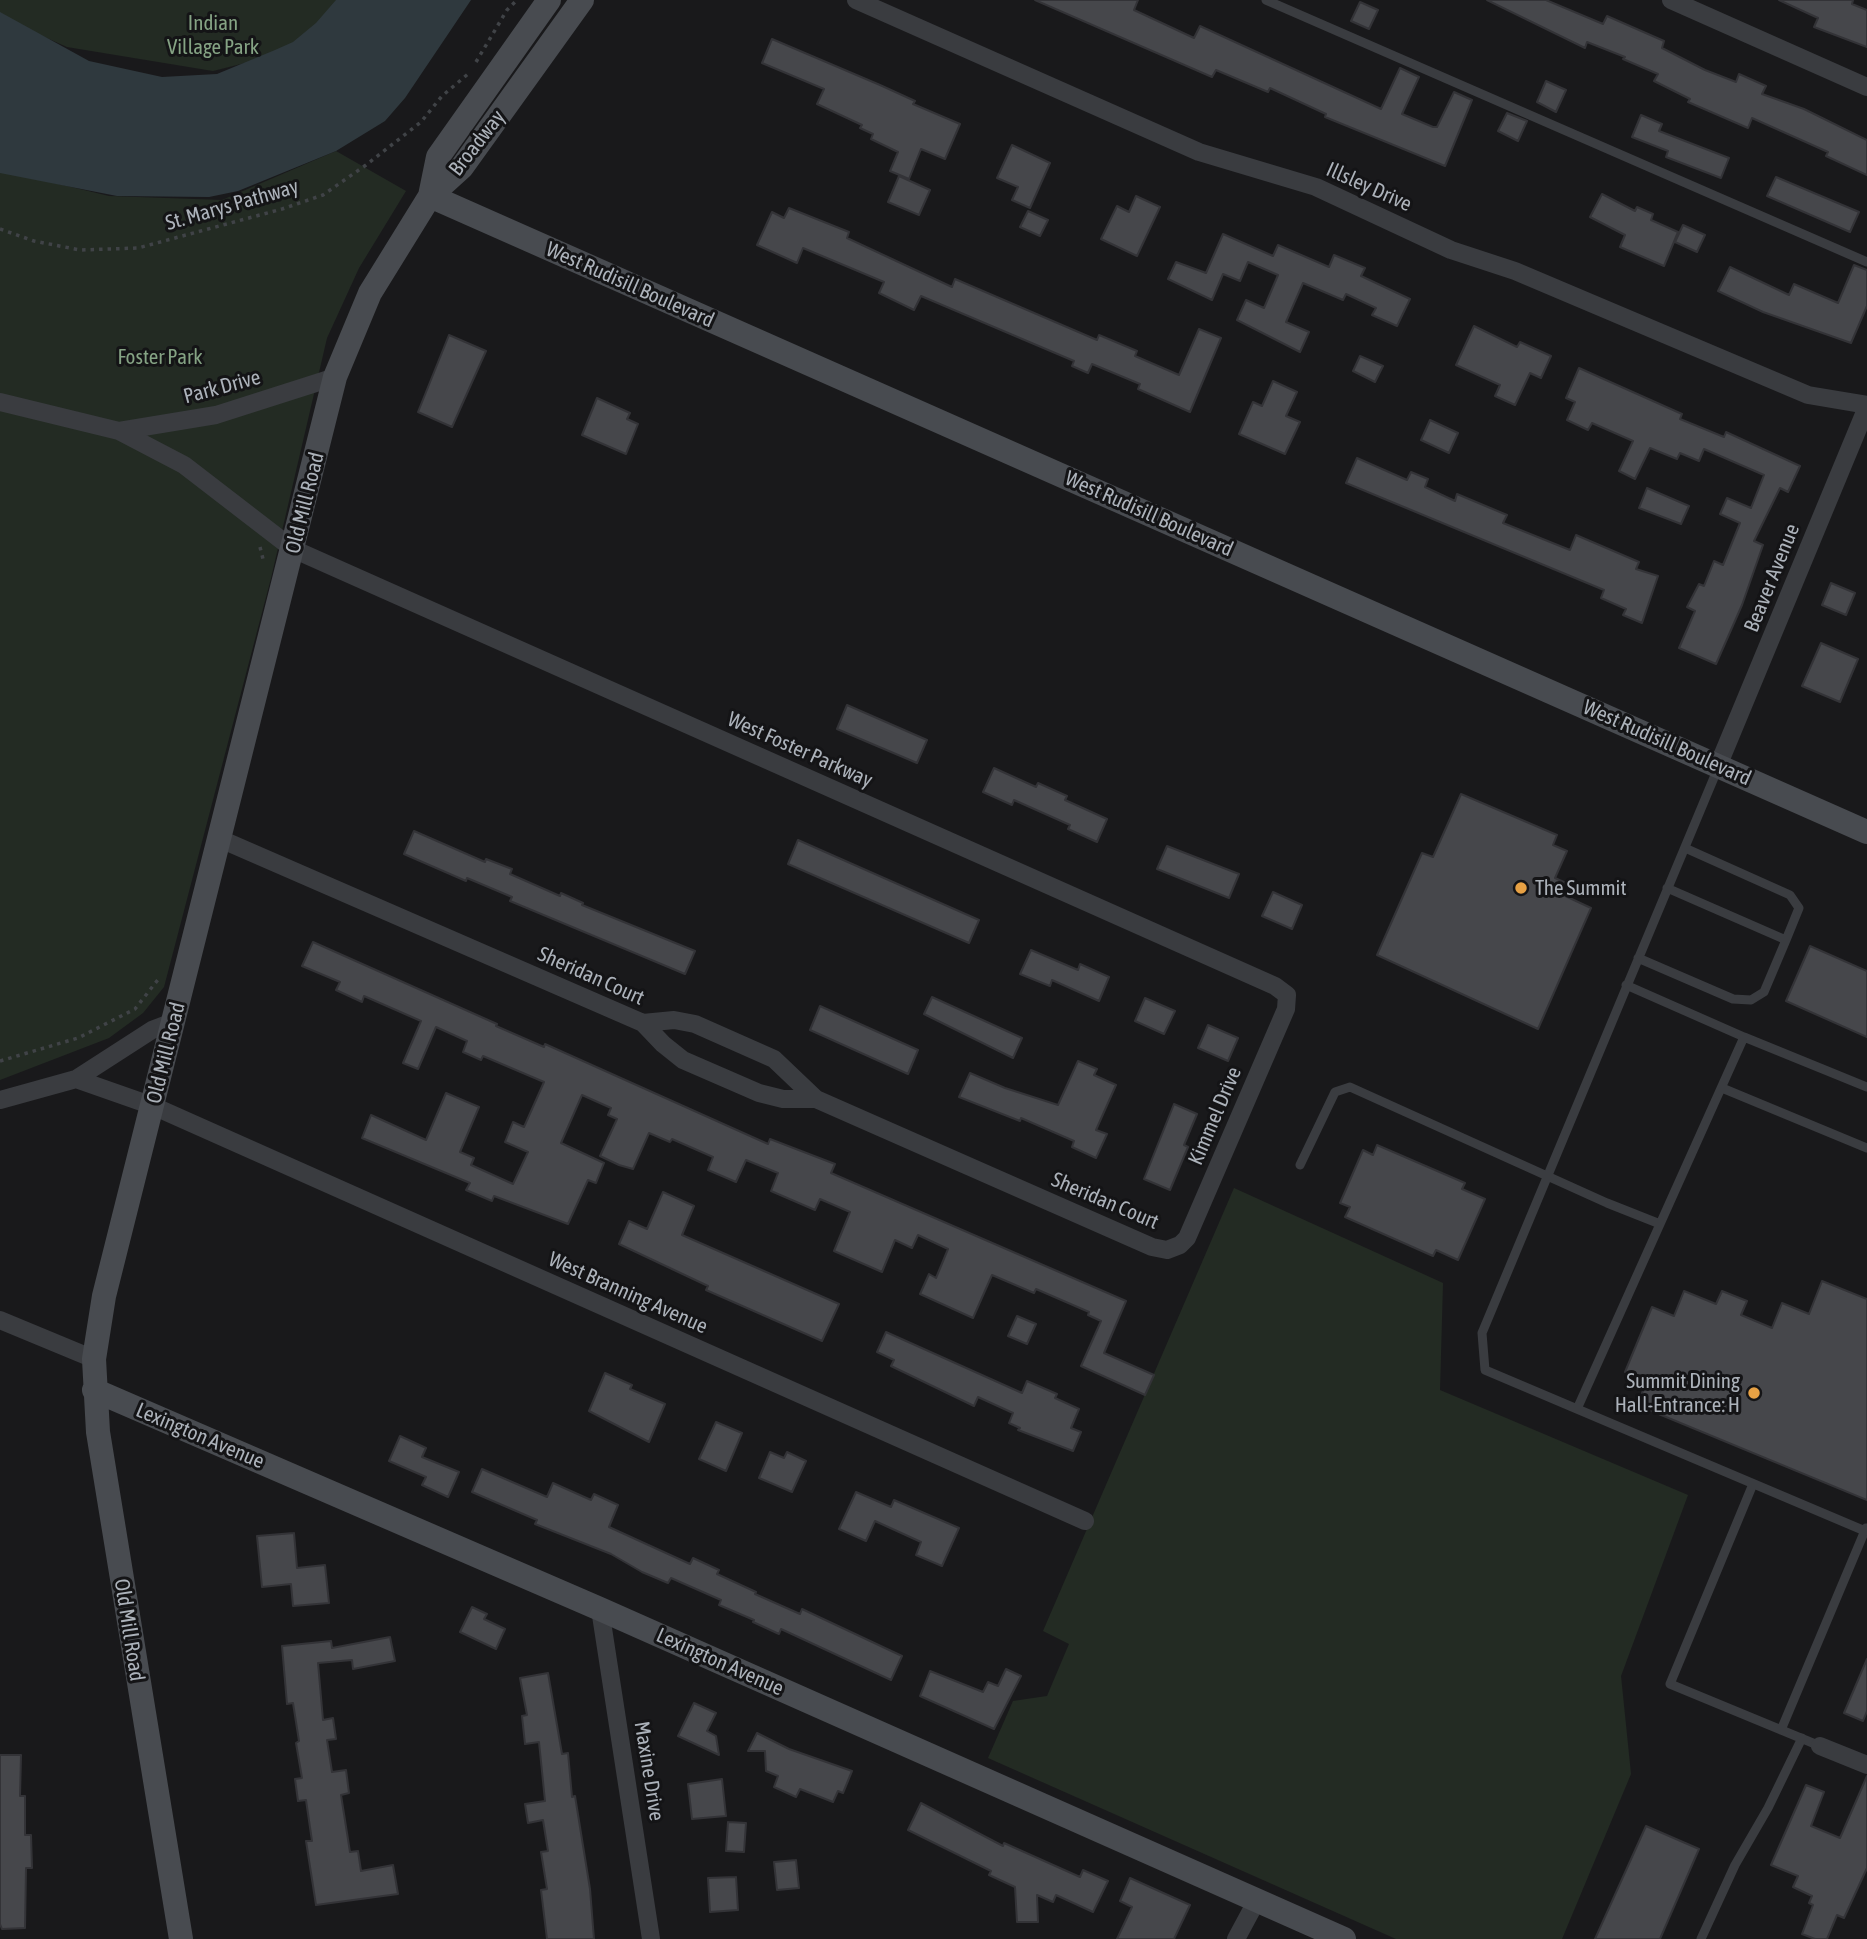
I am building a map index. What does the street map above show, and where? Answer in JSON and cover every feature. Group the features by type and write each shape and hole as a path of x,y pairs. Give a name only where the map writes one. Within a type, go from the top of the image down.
{"street":[{"name":"Broadway","path":"430,196 438,157 549,0"},
{"name":"Broadway","path":"430,196 462,167 582,0"},
{"name":"Illsley Drive","path":"856,0 1199,152 1315,187 1451,250 1516,271 1808,395 1867,406"},
{"path":"1671,0 1867,87"},
{"name":"Old Mill Road","path":"181,1939 110,1511 94,1390 94,1359 104,1296 335,377 370,293 430,196"},
{"name":"West Rudisill Boulevard","path":"430,196 1867,832"},
{"name":"Park Drive","path":"119,432 216,415 335,377"},
{"name":"Park Drive","path":"0,402 119,432 184,465 293,549"},
{"name":"Beaver Avenue","path":"1718,766 1867,406"},
{"name":"West Foster Parkway","path":"293,549 1275,986 1287,995"},
{"name":"Sheridan Court","path":"218,838 643,1023 663,1044 684,1060 759,1093 783,1099 816,1100 1152,1247 1173,1249"},
{"name":"Kimmel Drive","path":"1173,1249 1186,1238 1286,1009 1287,995"},
{"path":"643,1023 674,1020 695,1024 774,1059 792,1073 816,1100"},
{"path":"0,1100 76,1079 152,1030 173,1022"},
{"name":"West Branning Avenue","path":"76,1079 153,1106 1085,1521"},
{"path":"0,1321 94,1359"},
{"name":"Lexington Avenue","path":"94,1390 600,1609 1344,1939"},
{"name":"Maxine Drive","path":"600,1609 651,1939"},
{"path":"1820,1746 1867,1765"},
{"path":"1236,1939 1257,1900"}],"lane":[{"path":"1266,0 1867,262"},
{"path":"1718,766 1626,985 1550,1177 1482,1333 1485,1370 1866,1529 1781,1730"},
{"path":"1638,958 1732,999 1751,1000 1764,992 1799,908 1790,895 1685,848"},
{"path":"1667,888 1786,940"},
{"path":"1626,985 1867,1087"},
{"path":"1577,1409 1744,1037"},
{"path":"1300,1164 1335,1093 1350,1087 1660,1224"},
{"path":"1722,1088 1867,1148"},
{"path":"1753,1484 1670,1684 1820,1746"},
{"path":"1701,1939 1735,1865 1768,1808 1802,1738"}],"path":[{"name":"St. Marys Pathway","path":"0,229 34,241 80,250 138,247 282,209 323,195 421,122 442,96 470,72 507,10 517,0"},
{"path":"257,541 264,568"},
{"path":"0,1061 78,1038 135,1009 153,990 165,970"}],"green space":[{"name":"Indian Village Park","path":"0,0 349,0 305,48 213,71 67,47 0,17"},
{"name":"Foster Park","path":"336,151 406,191 359,268 327,338 271,578 164,987 143,1013 109,1038 0,1080 0,170 109,196 222,200"},
{"path":"1234,1188 1443,1283 1440,1390 1688,1495 1621,1676 1631,1774 1562,1939 1396,1939 988,1758 1013,1701 1047,1696 1069,1644 1043,1631"}],"shaded area":[{"path":"336,0 471,0 405,98 385,121 336,151 238,191 209,197 117,196 0,173 0,12 89,61 162,77 217,74 275,50 293,42 316,23"}],"building":[{"path":"1035,0 1138,0 1134,10 1194,38 1200,26 1381,109 1400,68 1419,77 1402,114 1433,127 1437,127 1454,92 1472,100 1445,166 1325,117 1326,114 1270,88 1268,92 1216,70 1212,77"},
{"path":"1487,0 1546,0 1603,24 1607,16 1664,41 1662,48 1705,70 1736,82 1739,74 1766,86 1762,94 1804,109 1867,140 1867,175 1826,156 1828,152 1752,118 1748,128 1688,102 1690,99 1654,81 1658,74 1623,59 1625,57 1587,42 1585,48"},
{"path":"1779,0 1853,0 1852,4 1867,10 1867,47 1814,27 1818,18"},
{"path":"1360,2 1378,10 1369,29 1351,21"},
{"path":"772,39 880,85 915,101 913,104 960,124 945,159 921,149 909,179 890,171 898,152 871,139 873,134 860,128 862,125 817,104 824,89 762,63"},
{"path":"1546,81 1566,90 1556,112 1537,102"},
{"path":"1507,113 1527,121 1518,141 1498,131"},
{"path":"1641,115 1662,124 1659,131 1729,158 1721,178 1666,157 1668,151 1632,137"},
{"path":"1012,145 1050,163 1030,208 1012,200 1018,187 997,178"},
{"path":"899,176 930,190 919,215 888,202"},
{"path":"1776,177 1859,212 1850,232 1767,196"},
{"path":"1602,194 1635,211 1637,207 1653,214 1651,220 1678,232 1664,266 1620,247 1625,235 1590,217"},
{"path":"1136,196 1160,207 1137,256 1101,239 1117,206 1129,212"},
{"path":"789,208 849,232 847,238 952,287 955,279 1097,340 1099,335 1137,351 1135,356 1179,375 1199,329 1221,338 1190,412 1138,389 1140,384 1092,364 1088,373 1072,366 1074,361 921,296 914,310 879,293 884,282 803,248 797,263 757,245 772,212 784,218"},
{"path":"1028,211 1048,220 1040,236 1020,227"},
{"path":"1683,225 1705,235 1697,252 1675,242"},
{"path":"1223,234 1273,256 1278,245 1329,267 1334,255 1365,268 1361,276 1410,299 1397,326 1372,315 1376,308 1346,294 1343,300 1303,283 1286,322 1309,332 1300,352 1237,320 1246,300 1264,308 1278,275 1248,262 1240,281 1223,274 1212,300 1168,279 1176,262 1206,273"},
{"path":"1854,265 1867,270 1867,306 1851,343 1763,312 1718,291 1730,267 1789,295 1794,284 1838,303"},
{"path":"1474,326 1517,347 1520,342 1551,356 1541,378 1530,373 1515,405 1495,396 1500,385 1456,365"},
{"path":"449,335 486,351 452,427 418,412"},
{"path":"1360,356 1383,366 1375,382 1353,371"},
{"path":"1579,368 1682,414 1680,419 1724,437 1726,432 1800,466 1788,492 1780,488 1754,541 1763,545 1742,605 1716,664 1679,648 1695,611 1687,607 1699,584 1704,586 1714,561 1723,565 1740,523 1720,514 1727,498 1751,508 1764,475 1704,449 1699,461 1680,453 1677,459 1650,448 1635,479 1619,471 1633,441 1592,423 1588,430 1567,420 1575,402 1566,398"},
{"path":"1273,381 1297,392 1286,416 1300,422 1285,454 1239,434 1253,402 1262,406"},
{"path":"597,398 630,413 627,419 638,424 626,454 582,435"},
{"path":"1430,420 1458,433 1449,453 1421,440"},
{"path":"1357,458 1407,480 1411,472 1428,479 1425,487 1455,501 1457,494 1507,515 1503,523 1570,550 1576,535 1639,562 1636,569 1658,576 1642,623 1623,615 1626,609 1601,598 1604,590 1346,483"},
{"path":"1647,488 1689,506 1681,524 1639,508"},
{"path":"1831,583 1855,593 1846,615 1822,605"},
{"path":"1821,643 1858,659 1840,702 1802,686"},
{"path":"847,705 927,740 917,763 837,729"},
{"path":"994,768 1036,787 1038,783 1067,796 1065,800 1107,819 1097,842 1068,829 1070,825 1014,800 1012,805 983,792"},
{"path":"1461,794 1557,835 1553,845 1567,851 1555,878 1566,883 1561,894 1591,908 1538,1029 1377,955 1422,853 1433,857"},
{"path":"414,831 485,862 486,859 512,869 510,874 695,951 685,974 510,901 512,897 467,878 466,881 404,854"},
{"path":"798,840 979,920 969,943 788,864"},
{"path":"1167,846 1239,874 1229,898 1157,869"},
{"path":"1273,892 1302,905 1292,929 1262,916"},
{"path":"313,942 497,1024 496,1026 544,1047 545,1044 768,1144 770,1139 835,1164 831,1173 1126,1301 1104,1353 1154,1375 1145,1395 1081,1366 1101,1321 1088,1315 1089,1312 1036,1289 1034,1293 992,1275 973,1318 920,1294 929,1274 936,1278 948,1249 918,1235 912,1248 895,1240 882,1272 834,1251 850,1212 820,1199 815,1210 771,1191 778,1173 746,1160 736,1182 708,1170 713,1157 672,1139 670,1142 649,1133 633,1169 619,1165 600,1156 617,1119 608,1115 611,1108 582,1095 561,1143 604,1163 596,1183 588,1180 568,1224 494,1196 492,1201 466,1190 470,1183 362,1138 371,1115 426,1140 446,1093 479,1107 460,1152 474,1158 471,1165 513,1184 528,1152 505,1142 513,1122 524,1127 544,1082 483,1056 481,1060 463,1052 467,1041 436,1027 418,1069 403,1063 421,1021 364,996 362,1002 336,990 340,982 302,966"},
{"path":"1810,946 1867,971 1867,1037 1786,1001"},
{"path":"1031,950 1078,970 1080,964 1109,977 1099,1001 1052,980 1050,986 1020,974"},
{"path":"932,997 1022,1038 1013,1058 924,1014"},
{"path":"1145,998 1175,1011 1164,1034 1135,1021"},
{"path":"820,1006 918,1050 908,1074 810,1030"},
{"path":"1208,1025 1238,1038 1228,1061 1198,1048"},
{"path":"1078,1061 1097,1069 1094,1075 1116,1085 1096,1130 1107,1134 1096,1158 1072,1147 1074,1141 1021,1118 1020,1121 959,1097 970,1073 1005,1088 1058,1105"},
{"path":"1174,1104 1197,1114 1184,1145 1188,1147 1170,1190 1144,1179"},
{"path":"1377,1145 1465,1183 1462,1189 1485,1199 1458,1260 1436,1250 1433,1256 1345,1217 1350,1207 1340,1203 1363,1150 1373,1155"},
{"path":"663,1192 694,1206 682,1235 839,1304 822,1341 706,1290 708,1286 619,1244 629,1221 647,1229"},
{"name":"Summit Dining Hall-Entrance: H","path":"1822,1281 1867,1299 1867,1500 1637,1405 1647,1381 1625,1372 1652,1307 1674,1316 1684,1291 1716,1304 1722,1291 1747,1301 1741,1315 1772,1328 1782,1303 1809,1314"},
{"path":"1017,1316 1036,1324 1027,1344 1008,1336"},
{"path":"886,1332 1022,1393 1027,1381 1057,1394 1055,1398 1079,1409 1071,1428 1081,1432 1073,1451 1018,1430 1020,1428 1009,1423 1013,1413 978,1397 974,1406 891,1366 894,1360 877,1352"},
{"path":"605,1373 632,1385 630,1389 665,1404 649,1442 589,1411"},
{"path":"716,1422 742,1433 726,1471 699,1459"},
{"path":"400,1436 426,1448 422,1457 459,1472 448,1497 422,1485 426,1477 389,1461"},
{"path":"770,1452 784,1458 787,1452 806,1461 792,1492 759,1478"},
{"path":"482,1469 547,1497 553,1483 591,1500 594,1494 618,1505 609,1527 690,1564 693,1558 719,1570 717,1574 756,1592 755,1594 800,1614 802,1609 902,1656 891,1680 781,1629 779,1634 719,1605 721,1600 671,1578 668,1583 642,1572 611,1554 535,1524 537,1520 472,1492"},
{"path":"856,1492 891,1507 894,1500 959,1528 942,1566 916,1555 921,1542 875,1521 866,1541 839,1529"},
{"path":"294,1533 297,1568 325,1565 329,1603 293,1606 291,1584 262,1587 257,1536"},
{"path":"472,1607 487,1614 484,1619 505,1629 496,1649 460,1632"},
{"path":"390,1637 395,1661 353,1669 352,1660 318,1663 323,1720 333,1718 336,1739 327,1740 332,1772 346,1770 349,1793 341,1795 350,1852 358,1851 361,1871 393,1865 398,1894 316,1905 306,1841 312,1841 306,1800 298,1801 295,1779 302,1778 296,1743 299,1741 293,1703 287,1704 282,1646 331,1641 332,1648"},
{"path":"1867,1659 1867,1711 1863,1721 1844,1713"},
{"path":"1006,1669 1021,1676 994,1729 920,1696 930,1671 983,1692 988,1682 998,1686"},
{"path":"548,1673 562,1754 568,1753 572,1797 575,1796 590,1889 594,1939 547,1939 541,1890 547,1889 541,1852 548,1851 543,1820 528,1823 525,1804 545,1801 539,1742 525,1744 522,1716 527,1715 520,1678"},
{"path":"694,1703 716,1713 707,1731 716,1736 719,1755 678,1736"},
{"path":"757,1733 789,1749 852,1771 843,1793 838,1791 833,1802 800,1789 796,1797 774,1787 778,1776 766,1771 765,1751 748,1751"},
{"path":"0,1755 21,1755 20,1796 25,1796 25,1835 31,1835 32,1868 26,1868 25,1928 2,1929 0,1924"},
{"path":"1867,1776 1867,1868 1844,1918 1837,1915 1827,1939 1815,1939 1802,1934 1813,1905 1809,1903 1812,1896 1793,1887 1798,1876 1771,1865 1806,1785 1824,1792 1811,1826 1840,1838"},
{"path":"722,1779 726,1816 692,1819 688,1784"},
{"path":"921,1803 1003,1846 1004,1843 1080,1877 1083,1870 1108,1881 1093,1912 1056,1895 1053,1902 1037,1895 1038,1922 1017,1922 1015,1887 989,1875 991,1871 908,1830"},
{"path":"728,1822 746,1823 744,1852 726,1851"},
{"path":"1646,1826 1699,1849 1660,1939 1595,1939"},
{"path":"796,1860 799,1888 777,1890 774,1862"},
{"path":"736,1877 738,1910 710,1912 708,1878"},
{"path":"1130,1878 1190,1905 1174,1939 1117,1939 1132,1907 1120,1901"}],"place":[{"name":"The Summit","path":"1521,888"},
{"name":"Summit Dining Hall-Entrance: H","path":"1754,1393"}]}
